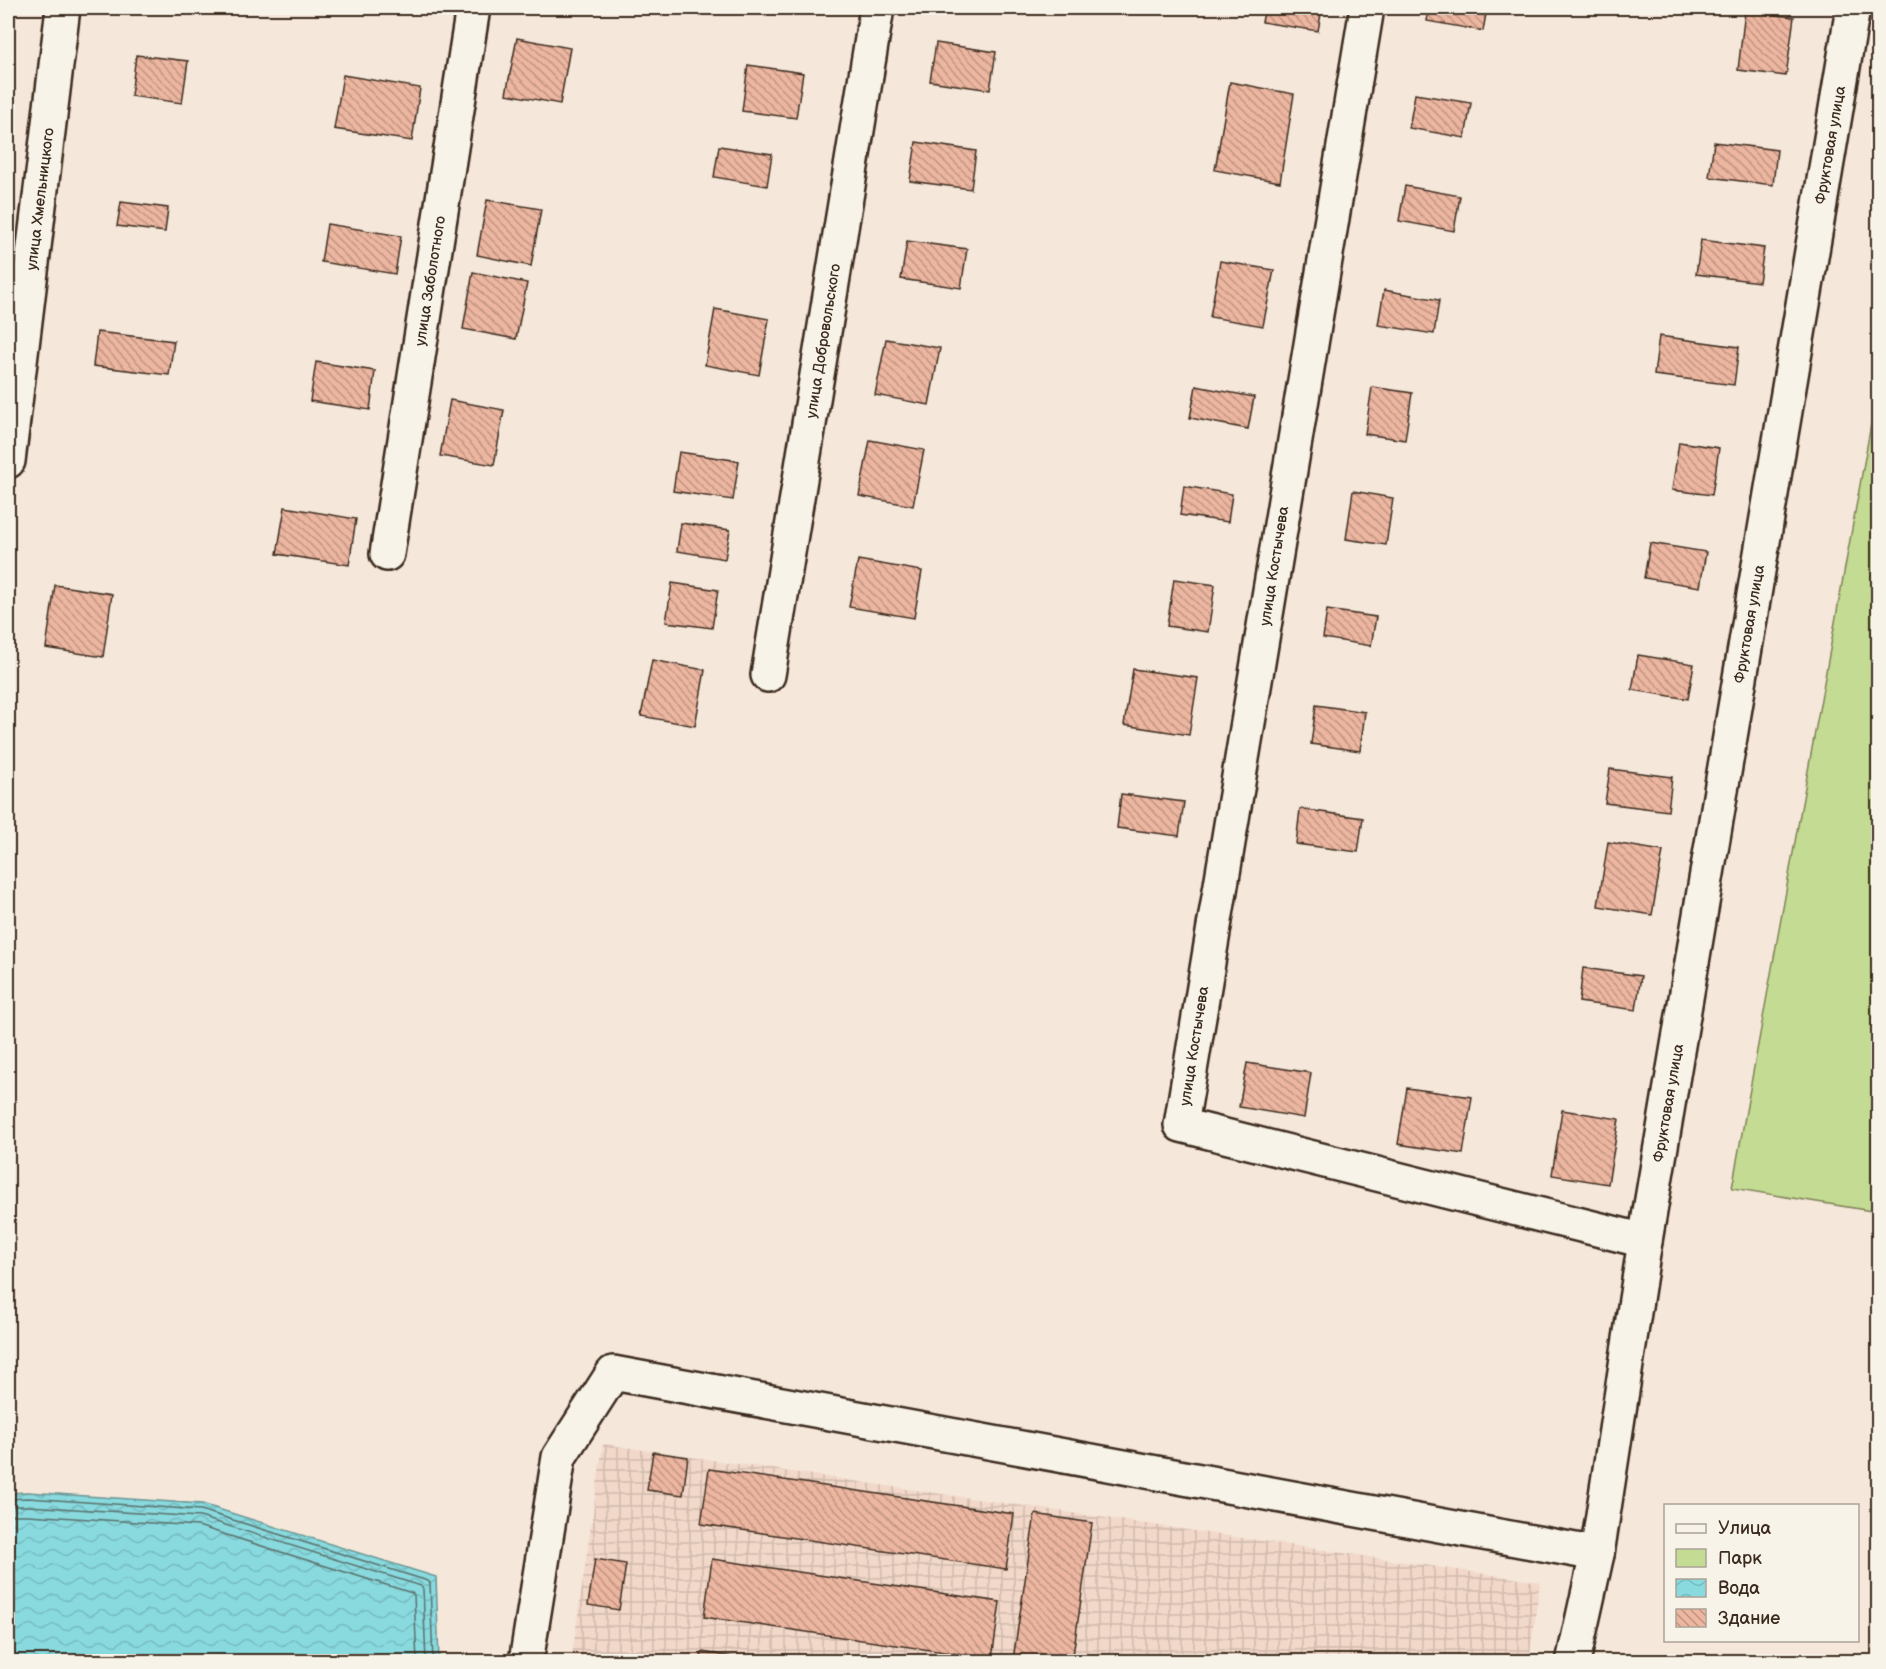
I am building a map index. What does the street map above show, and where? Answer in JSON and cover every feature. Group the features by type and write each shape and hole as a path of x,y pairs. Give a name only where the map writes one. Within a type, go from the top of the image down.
{"street":[{"name":"улица Хмельницкого","path":"8,461 63,8"},
{"name":"улица Заболотного","path":"387,554 473,8"},
{"name":"улица Добровольского","path":"768,675 877,8"},
{"name":"улица Костычева","path":"1367,8 1181,1125 1645,1241"},
{"name":"Фруктовая улица","path":"1573,1662 1597,1554 1645,1241 1853,8"},
{"path":"526,1662 559,1456 613,1373 1597,1554"}],"shaded area":[{"path":"603,1444 1540,1582 1529,1661 571,1662"}],"green space":[{"path":"1878,386 1878,1212 1732,1188"}],"water":[{"path":"28,1492 202,1504 436,1577 439,1661 8,1661 8,1493"}],"building":[{"path":"1265,8 1322,8 1318,31 1262,22"},
{"path":"1429,8 1487,8 1483,31 1427,21"},
{"path":"1745,11 1794,17 1786,76 1738,70"},
{"path":"517,38 570,48 560,104 506,94"},
{"path":"936,43 996,52 990,90 930,81"},
{"path":"136,55 188,61 182,103 131,96"},
{"path":"748,65 803,73 796,118 742,111"},
{"path":"343,75 420,88 412,141 334,129"},
{"path":"1230,82 1294,94 1280,182 1215,170"},
{"path":"1415,94 1471,103 1465,138 1409,128"},
{"path":"916,142 976,151 971,189 910,181"},
{"path":"1714,142 1777,150 1773,185 1709,177"},
{"path":"719,146 772,154 767,186 714,177"},
{"path":"1405,186 1460,196 1454,231 1399,221"},
{"path":"487,200 541,209 531,266 477,255"},
{"path":"121,202 168,208 165,232 117,226"},
{"path":"327,224 401,236 395,274 321,262"},
{"path":"1701,240 1764,248 1759,282 1696,274"},
{"path":"907,241 967,249 961,288 901,279"},
{"path":"1220,261 1274,270 1263,326 1210,317"},
{"path":"473,272 527,283 516,339 463,329"},
{"path":"1384,290 1439,300 1434,334 1378,325"},
{"path":"715,309 769,319 759,375 705,365"},
{"path":"97,332 174,341 169,375 93,366"},
{"path":"1659,336 1739,347 1734,385 1654,375"},
{"path":"886,339 940,348 929,405 875,395"},
{"path":"316,362 375,371 370,410 310,401"},
{"path":"1196,386 1254,397 1248,429 1190,418"},
{"path":"1372,387 1412,393 1405,440 1365,434"},
{"path":"450,400 504,410 494,465 440,456"},
{"path":"870,440 924,450 913,506 859,496"},
{"path":"1679,442 1719,448 1712,495 1672,490"},
{"path":"679,452 739,461 733,500 673,491"},
{"path":"1184,486 1232,494 1228,522 1180,515"},
{"path":"1353,491 1393,498 1386,545 1346,539"},
{"path":"285,507 356,519 349,565 277,554"},
{"path":"681,523 730,530 725,559 677,551"},
{"path":"1650,543 1706,552 1700,587 1644,578"},
{"path":"858,560 922,571 914,618 849,607"},
{"path":"1174,579 1215,585 1208,632 1167,626"},
{"path":"672,583 718,590 712,628 666,622"},
{"path":"55,585 112,594 103,657 46,648"},
{"path":"1327,610 1376,617 1371,646 1323,638"},
{"path":"1638,655 1694,664 1688,699 1632,690"},
{"path":"652,660 705,670 695,726 641,716"},
{"path":"1133,669 1198,678 1189,735 1124,725"},
{"path":"1316,705 1365,712 1360,751 1311,744"},
{"path":"1610,769 1672,777 1668,811 1605,803"},
{"path":"1121,794 1184,802 1179,836 1117,828"},
{"path":"1300,809 1363,818 1358,852 1296,844"},
{"path":"1608,842 1663,851 1652,915 1598,906"},
{"path":"1583,968 1641,976 1636,1010 1579,1002"},
{"path":"1247,1063 1311,1073 1304,1118 1239,1107"},
{"path":"1407,1088 1472,1097 1463,1154 1398,1144"},
{"path":"1562,1110 1619,1119 1608,1184 1552,1175"},
{"path":"653,1452 688,1457 683,1495 647,1490"},
{"path":"709,1469 1014,1514 1006,1569 701,1524"},
{"path":"1035,1514 1092,1523 1072,1662 1013,1660"},
{"path":"595,1559 626,1564 619,1610 588,1605"},
{"path":"712,1559 1000,1602 992,1659 704,1617"},
{"path":"702,1652 764,1662 700,1662"}]}
